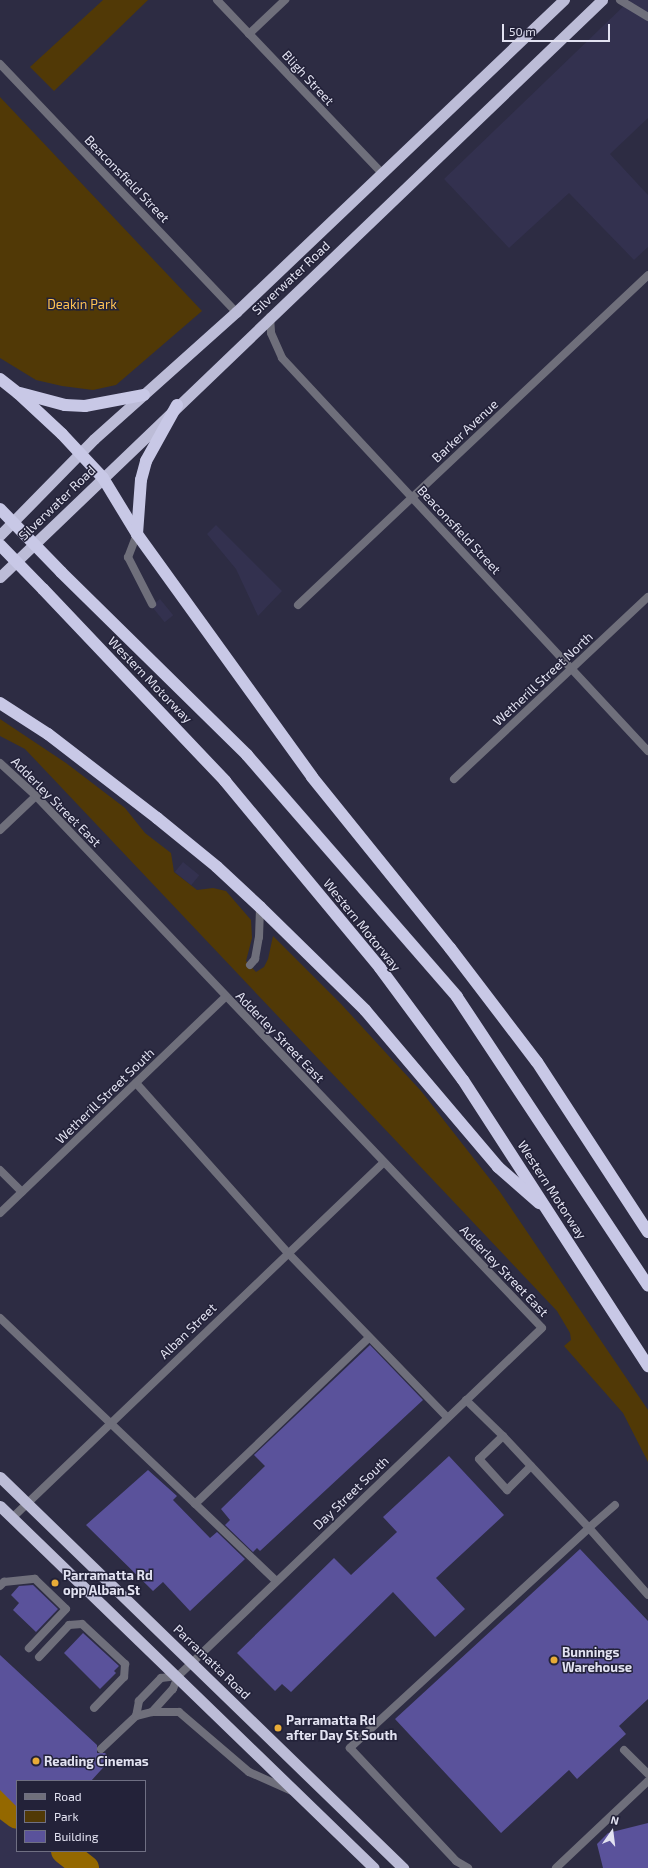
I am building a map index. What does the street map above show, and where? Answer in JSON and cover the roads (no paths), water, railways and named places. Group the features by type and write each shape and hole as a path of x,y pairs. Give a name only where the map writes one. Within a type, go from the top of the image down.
{"highway":[{"name":"Silverwater Road","path":"0,535 80,454 236,312 381,172 564,0"},
{"name":"Silverwater Road","path":"0,578 270,317 567,36 602,0"},
{"path":"0,379 18,393 103,478 137,534 312,778 450,948 537,1062 648,1232"},
{"path":"18,393 65,405 85,406 144,395"},
{"path":"137,534 141,480 146,461 178,405"},
{"name":"Western Motorway","path":"0,509 61,572 247,755 457,997 648,1286"},
{"name":"Western Motorway","path":"0,545 225,781 380,968 463,1080 551,1213 648,1366"},
{"path":"0,703 48,734 218,867 365,1010 498,1167 551,1213"},
{"path":"0,713 157,818"},
{"name":"Parramatta Road","path":"0,1477 403,1868"},
{"path":"0,1506 178,1676 374,1868"}],"street":[{"name":"Bligh Street","path":"217,0 381,172"},
{"path":"249,34 285,0"},
{"path":"620,0 648,17"},
{"name":"Beaconsfield Street","path":"0,64 236,312"},
{"name":"Barker Avenue","path":"298,605 648,275"},
{"name":"Beaconsfield Street","path":"270,317 271,333 282,358 648,751"},
{"path":"137,534 128,557 152,604"},
{"name":"Wetherill Street North","path":"454,779 648,597"},
{"name":"Adderley Street East","path":"0,763 36,796 382,1163 542,1328"},
{"path":"0,830 36,796"},
{"path":"250,965 255,959 258,943 260,907"},
{"name":"Wetherill Street South","path":"1,1208 22,1192 225,997"},
{"path":"136,1083 288,1253 447,1417"},
{"name":"Alban Street","path":"12,1518 110,1422 382,1163"},
{"path":"0,1170 22,1192"},
{"path":"0,1318 276,1581"},
{"name":"Day Street South","path":"152,1712 173,1689 178,1676 192,1662 542,1328"},
{"path":"195,1504 369,1338"},
{"path":"466,1400 503,1436 589,1528 648,1595"},
{"path":"503,1436 479,1459 507,1490 531,1466"},
{"path":"468,1868 456,1861 350,1748 615,1504"},
{"path":"0,1586 4,1582 35,1579 66,1609 29,1648"},
{"path":"39,1657 69,1625 82,1624 125,1664 124,1676 94,1708"},
{"path":"136,1716 139,1701 160,1678 178,1676"},
{"path":"101,1749 136,1716 152,1712 179,1712 249,1772 297,1793"},
{"path":"624,1750 648,1774"},
{"path":"556,1868 648,1781"}],"waterway":[{"path":"0,1803 16,1815"},
{"path":"65,1852 86,1868"}],"place":[{"name":"Parramatta Rd opp Alban St","path":"55,1583"},
{"name":"Bunnings Warehouse","path":"554,1660"},
{"name":"Parramatta Rd after Day St South","path":"278,1728"},
{"name":"Reading Cinemas","path":"36,1761"}],"park label":[{"name":"Deakin Park","path":"82,304"}]}
